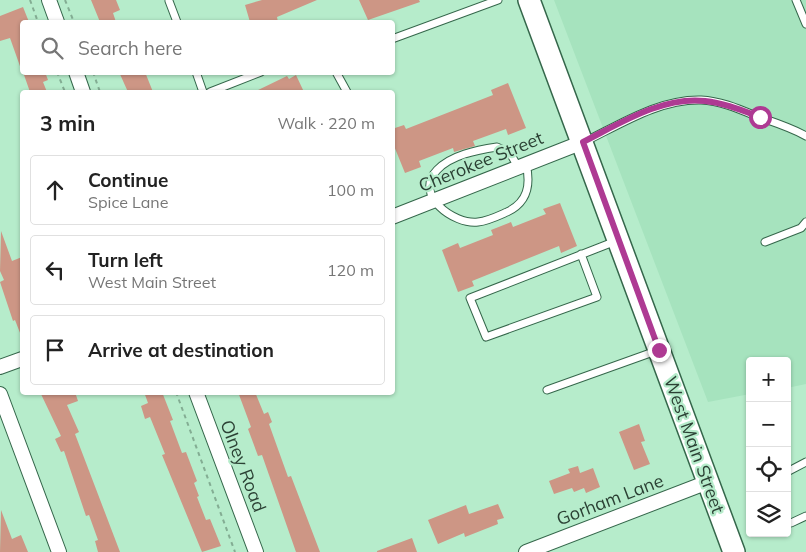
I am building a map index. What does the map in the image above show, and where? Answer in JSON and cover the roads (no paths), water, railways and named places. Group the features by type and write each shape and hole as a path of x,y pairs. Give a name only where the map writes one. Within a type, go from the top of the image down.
{"main road":[{"name":"West Main Street","path":"529,0 734,552"}],"street":[{"path":"49,0 56,20"},
{"path":"77,75 82,90"},
{"name":"Cherokee Street","path":"395,214 434,201 583,142"},
{"path":"0,367 20,360"},
{"path":"0,394 59,552"},
{"name":"Olney Road","path":"197,395 256,552"},
{"name":"Gorham Lane","path":"526,552 708,482"}],"lane":[{"path":"395,38 498,0"},
{"path":"169,1 176,20"},
{"path":"799,1 806,24"},
{"path":"197,75 202,90"},
{"path":"215,90 253,75"},
{"path":"338,75 346,90"},
{"path":"583,142 648,110 681,101 702,100 732,107 806,136"},
{"path":"497,147 510,154 522,166 528,188 525,198 518,207 494,218 478,222 462,221 450,217 434,201 430,183 435,171 447,162 462,155 497,147"},
{"path":"765,242 801,228 806,222"},
{"path":"582,254 597,297 486,337 470,298 582,254 618,240"},
{"path":"547,390 659,350"},
{"path":"791,470 806,462"},
{"path":"791,524 806,516"}]}
